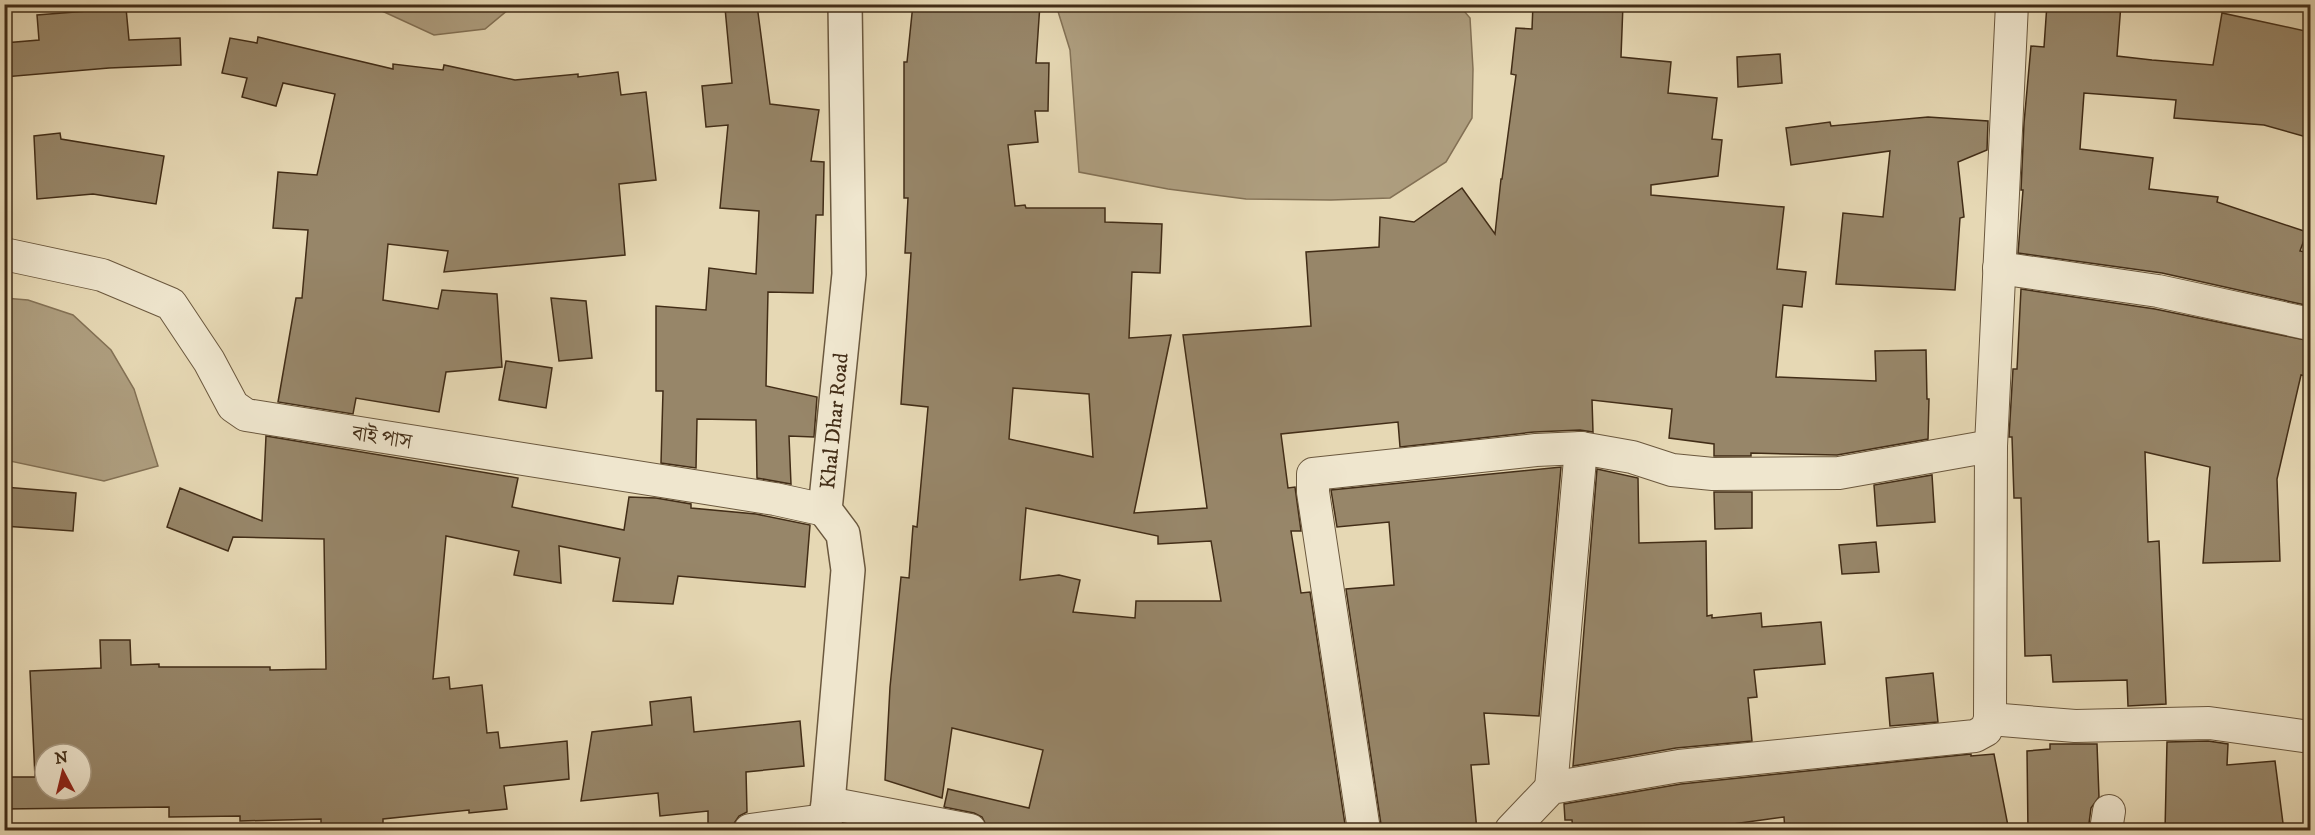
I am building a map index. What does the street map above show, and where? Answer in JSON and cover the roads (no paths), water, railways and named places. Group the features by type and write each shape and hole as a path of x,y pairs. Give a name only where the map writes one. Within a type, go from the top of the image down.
{"street":[{"name":"Khal Dhar Road","path":"825,818 848,570 843,534 825,510 849,274 845,4"},
{"path":"1511,831 1551,788 1679,766 1975,736 1986,730 1990,719 1991,446 2012,4"},
{"name":"বাই পাস","path":"4,254 102,275 171,304 209,361 233,406 246,415 763,497 825,510"},
{"path":"1999,268 2158,291 2310,324"},
{"path":"1364,831 1313,492 1314,474 1536,450 1581,448 1632,457 1672,470 1725,474 1839,473 1991,446"},
{"path":"1551,788 1581,448"},
{"path":"1990,719 2075,726 2209,723 2310,737"},
{"path":"750,831 825,818 970,831"}]}
